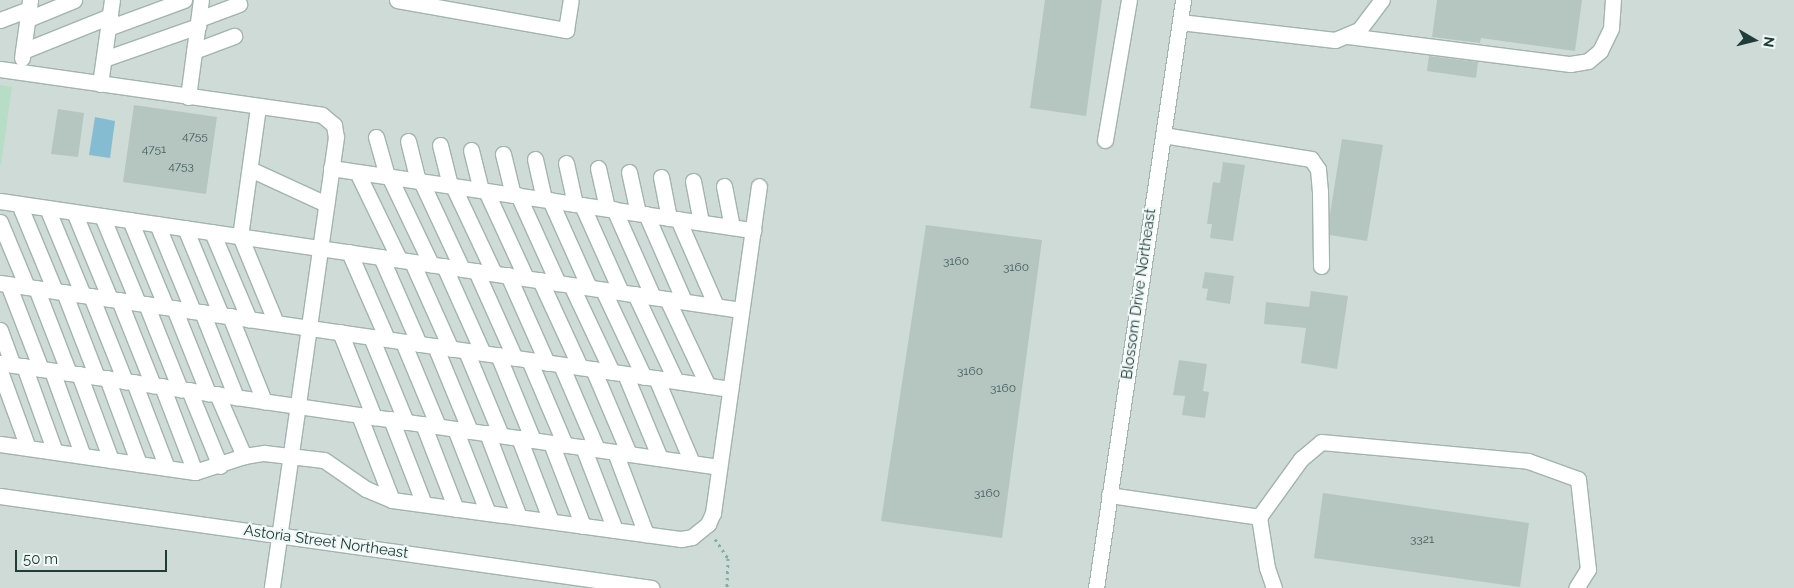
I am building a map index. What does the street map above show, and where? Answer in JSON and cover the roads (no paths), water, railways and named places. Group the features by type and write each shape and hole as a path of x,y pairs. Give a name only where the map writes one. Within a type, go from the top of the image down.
{"street":[{"path":"0,20 29,9 74,0"},
{"path":"100,84 112,0"},
{"path":"23,51 109,22 184,0"},
{"path":"188,97 201,0"},
{"path":"397,0 566,30 571,0"},
{"path":"1105,140 1129,0"},
{"name":"Blossom Drive Northeast","path":"1096,588 1183,0"},
{"path":"1348,36 1369,20 1382,0"},
{"path":"1180,22 1324,41 1348,36 1570,64 1588,61 1600,51 1611,28 1613,0"},
{"path":"104,59 239,4"},
{"path":"20,72 29,9"},
{"path":"194,51 234,36"},
{"path":"0,69 258,107 322,114 330,119 336,137 272,588"},
{"path":"258,107 240,236 276,323"},
{"path":"1163,135 1311,159 1318,169 1320,191 1320,266"},
{"path":"376,136 388,176 491,354 526,439 551,521"},
{"path":"408,141 420,181 469,270 522,359 558,444 583,526"},
{"path":"440,145 452,186 554,364 590,448 614,530"},
{"path":"471,150 483,190 586,368 622,453 646,534"},
{"path":"503,154 515,195 564,284 618,373 660,458"},
{"path":"535,159 547,200 596,288 650,378 692,463"},
{"path":"566,163 578,204 676,382"},
{"path":"332,168 753,230"},
{"path":"598,168 610,209 708,386"},
{"path":"250,169 326,204"},
{"path":"357,172 406,260 451,349"},
{"path":"629,172 642,214 684,302"},
{"path":"661,177 674,218 716,306"},
{"path":"693,181 701,222"},
{"path":"724,186 732,227"},
{"path":"0,444 195,472 220,466 244,456 264,453 324,460 366,489 392,500 681,539 703,529 713,513 759,186"},
{"path":"0,201 741,310"},
{"path":"19,204 59,292 102,378 139,464"},
{"path":"46,208 130,382 167,468"},
{"path":"74,212 157,386 195,472"},
{"path":"102,216 220,466"},
{"path":"130,220 170,308 244,456"},
{"path":"0,222 74,374 111,460"},
{"path":"157,224 236,397"},
{"path":"185,228 264,401"},
{"path":"212,232 249,319"},
{"path":"349,252 387,339"},
{"path":"381,257 419,344"},
{"path":"4,284 730,389"},
{"path":"4,284 47,370 83,456"},
{"path":"0,330 28,448"},
{"path":"340,332 374,417"},
{"path":"371,337 424,504"},
{"path":"403,342 456,508"},
{"path":"434,346 488,513"},
{"path":"466,351 520,517"},
{"path":"9,366 719,467"},
{"path":"9,366 56,452"},
{"path":"359,415 392,500"},
{"path":"1274,588 1267,568 1259,516 1301,459 1321,442 1528,460 1578,479 1588,569 1576,588"},
{"name":"Astoria Street Northeast","path":"0,496 652,588"},
{"path":"1109,496 1259,516"}],"water":[{"path":"95,117 115,121 110,158 89,155"}]}
